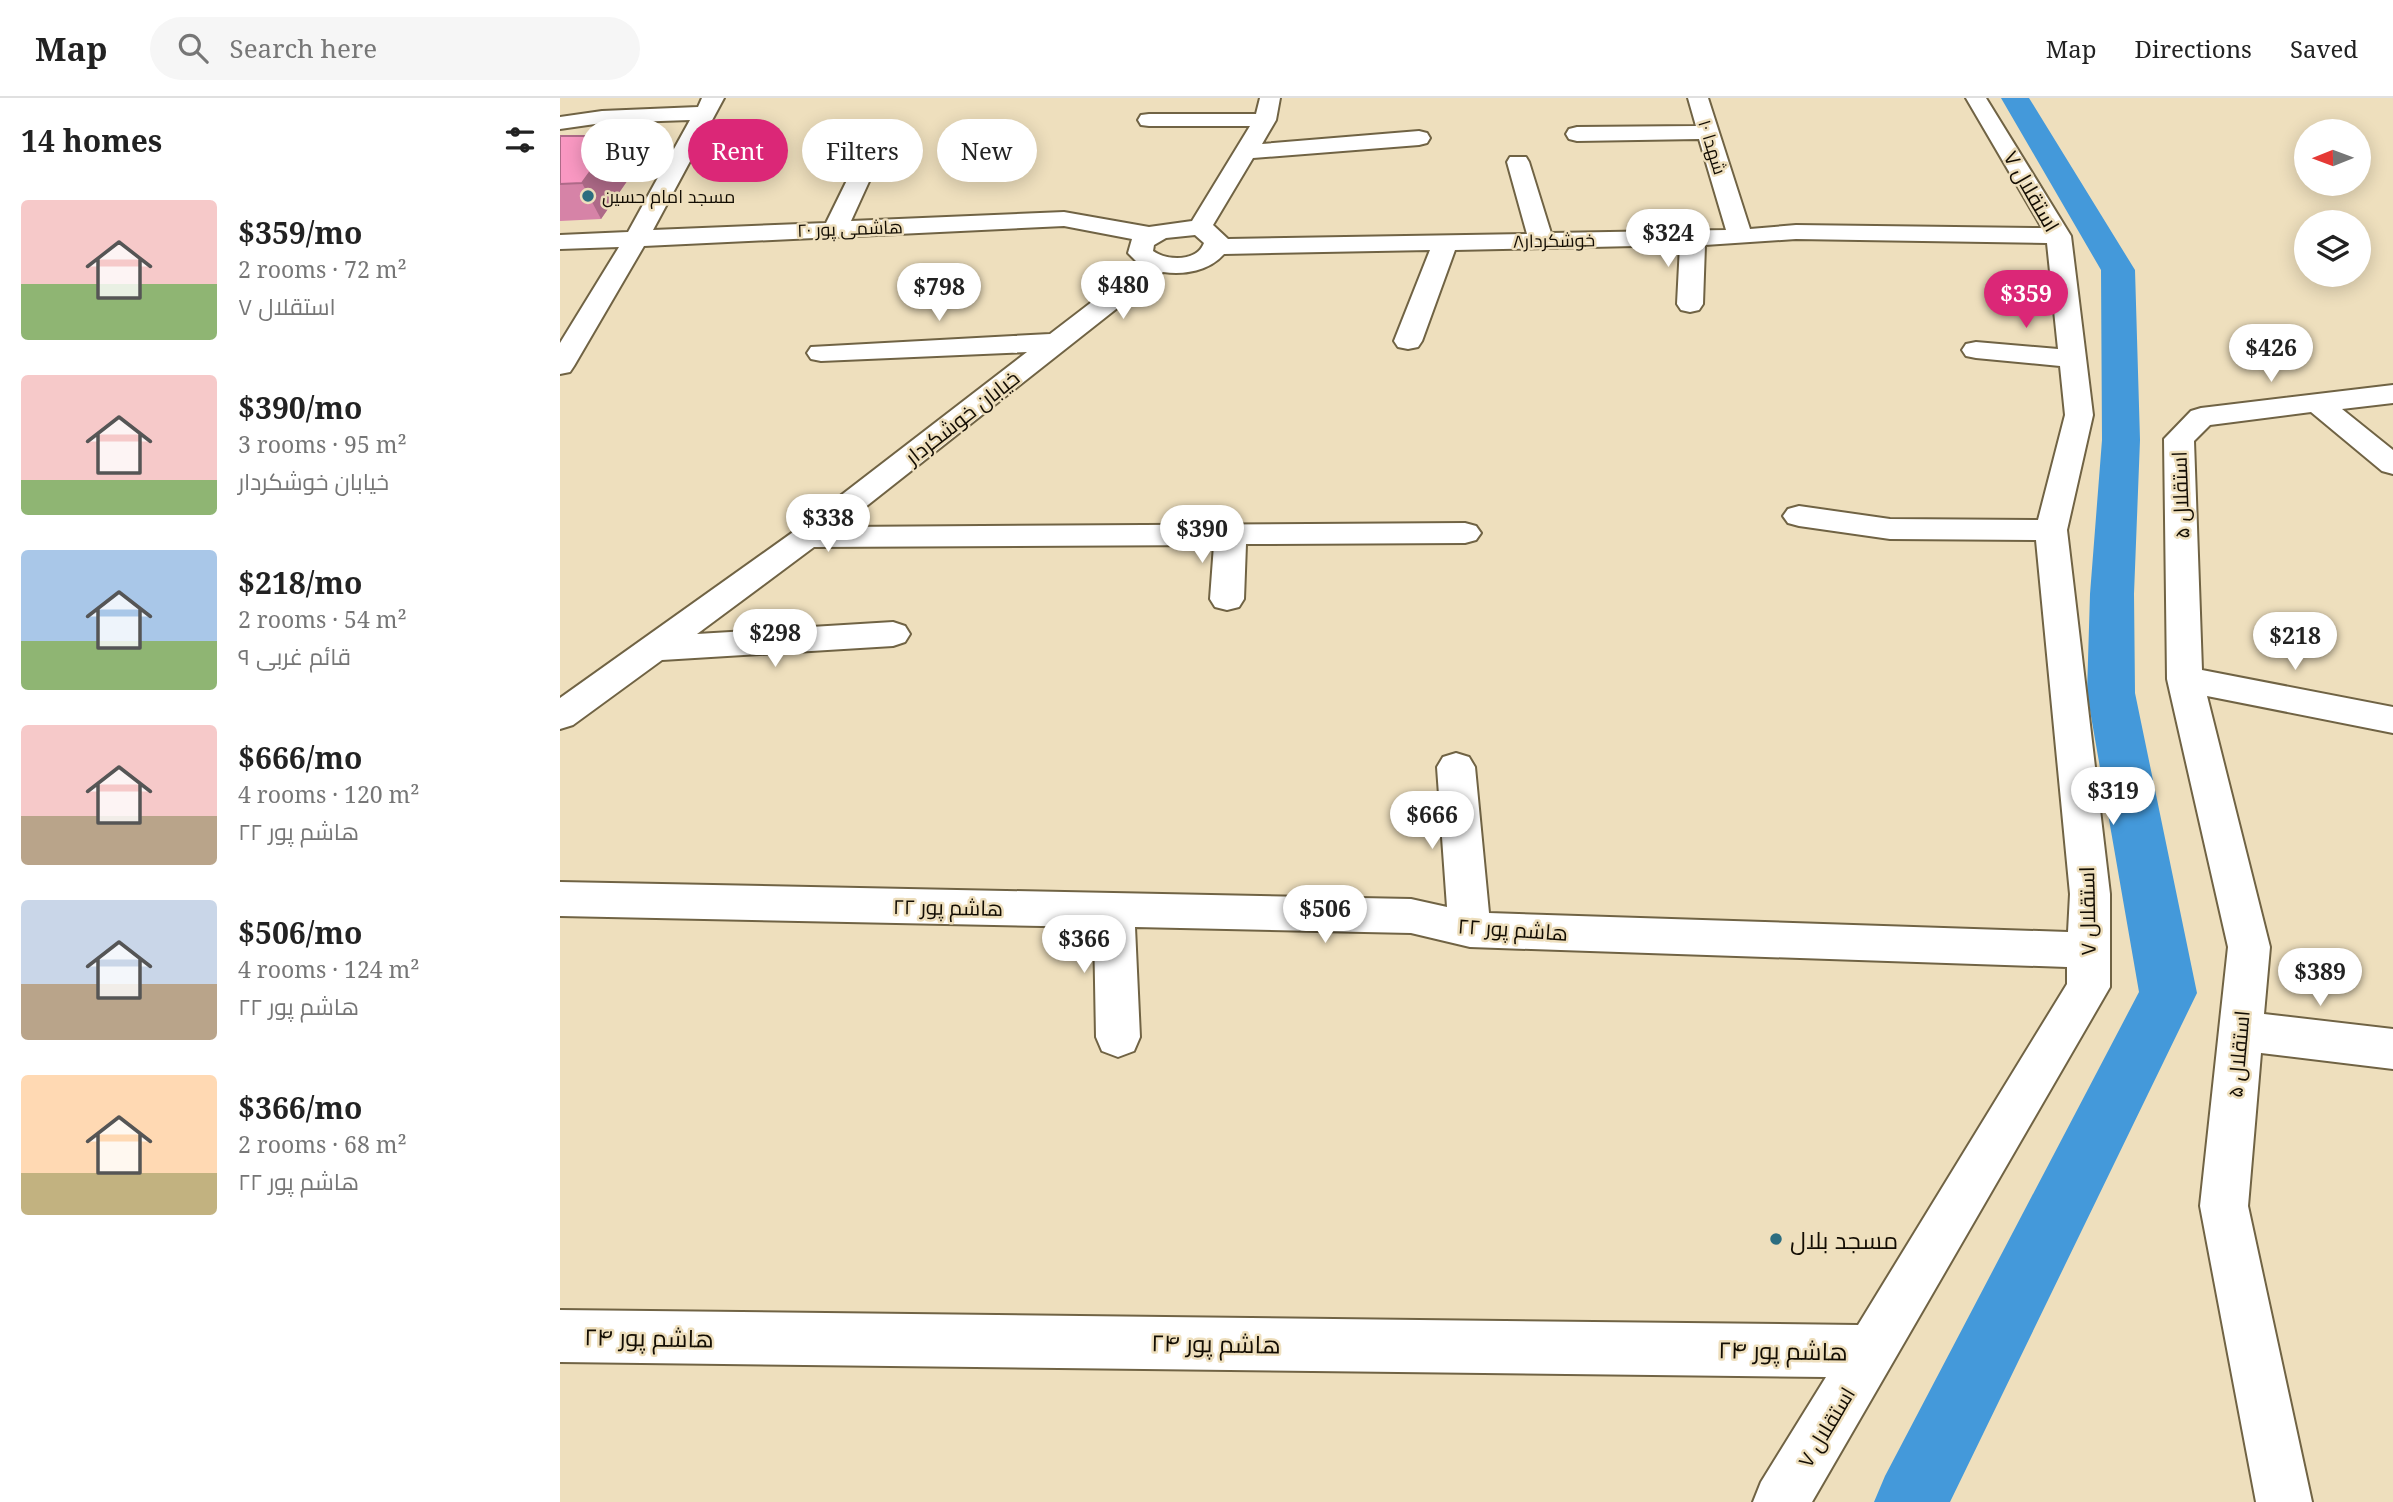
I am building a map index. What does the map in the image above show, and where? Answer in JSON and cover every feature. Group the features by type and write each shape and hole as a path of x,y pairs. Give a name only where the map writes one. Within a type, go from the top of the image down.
{"street":[{"name":"شهدا ۱۰","path":"1698,98 1740,237"},
{"name":"استقلال ۷","path":"1781,1502 2088,987 2090,894 2051,530 2079,415 2059,236 1976,98"},
{"path":"560,123 709,106"},
{"path":"560,366 637,237 709,106"},
{"path":"1149,120 1268,109"},
{"path":"1200,227 1268,109"},
{"path":"1577,134 1709,132"},
{"path":"1245,152 1419,138"},
{"path":"1518,162 1541,240"},
{"path":"560,166 677,165"},
{"path":"835,229 857,182"},
{"name":"هاشمی پور ۲۰","path":"560,242 1064,219 1150,235"},
{"path":"1200,227 1214,236 1217,247 1213,253 1196,262 1176,266 1157,264 1140,253 1143,241 1150,235 1172,228 1200,227"},
{"name":"خوشکردار۸","path":"1217,247 1740,237 1796,233 2059,236"},
{"path":"1690,304 1693,237"},
{"path":"1408,341 1446,242"},
{"name":"خیابان خوشکردار","path":"560,716 807,537 1157,264"},
{"path":"821,353 1060,342"},
{"path":"1976,350 2073,359"},
{"path":"2317,403 2393,394"},
{"path":"2317,403 2393,465"},
{"name":"استقلال ۵","path":"2284,1502 2224,1206 2249,947 2185,679 2179,439 2202,417 2317,403"},
{"path":"1798,516 1891,529 2051,530"},
{"path":"807,537 1465,533"},
{"path":"1227,599 1231,535"},
{"path":"654,648 893,634"},
{"path":"2185,679 2393,720"},
{"path":"1456,767 1469,930"},
{"name":"هاشم پور ۲۲","path":"560,900 1411,915 1469,930 2089,950"},
{"path":"1114,910 1118,1037"},
{"path":"2239,1031 2393,1049"},
{"name":"هاشم پور ۲۴","path":"560,1336 1871,1351"}],"building":[{"path":"560,136 581,136 583,182 560,184"}],"waterway":[{"path":"1911,1502 2168,993 2111,693 2112,594 2121,440 2118,270 2015,98"}],"place":[{"name":"مسجد امام حسین","path":"588,196"},
{"name":"مسجد بلال","path":"1776,1239"}]}
